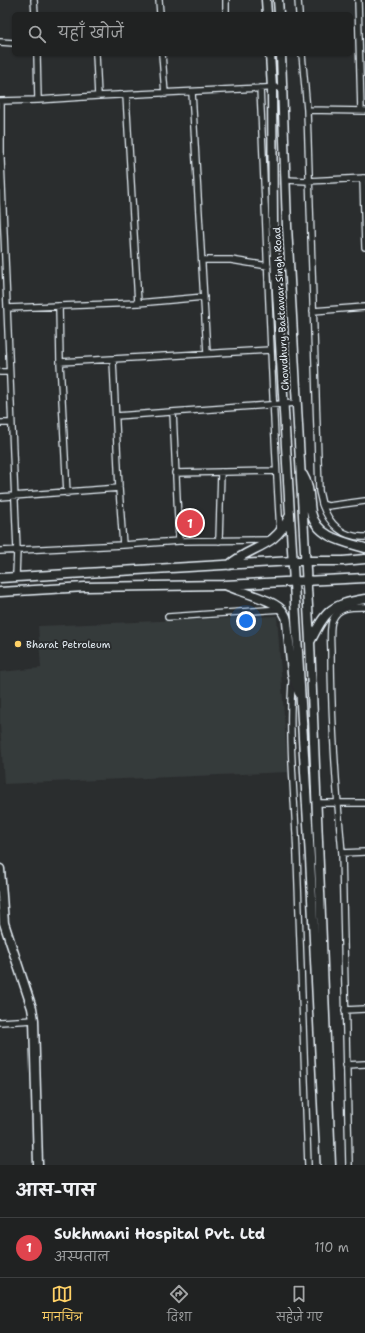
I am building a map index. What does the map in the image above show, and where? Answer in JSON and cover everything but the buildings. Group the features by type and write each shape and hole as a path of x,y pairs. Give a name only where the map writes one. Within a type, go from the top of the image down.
{"main road":[{"path":"266,0 267,12"},
{"path":"278,0 279,12"},
{"name":"Chowdhury Baktawar Singh Road","path":"270,56 272,88 273,223 301,697 325,1165"},
{"name":"Chowdhury Baktawar Singh Road","path":"281,56 287,226 310,642 331,1165"},
{"path":"300,471 308,488 311,512 314,521 321,530 340,541 365,548"},
{"path":"229,565 237,558 272,540 285,526 290,516"},
{"path":"0,578 292,561 342,561 365,559"},
{"path":"84,573 85,587"},
{"path":"65,574 66,588"},
{"path":"0,592 85,587 224,585 365,578"},
{"path":"224,585 243,593 261,598 282,609 288,622 293,678 301,697"},
{"path":"310,642 325,616 333,609 341,604 365,599"},
{"path":"0,869 4,923 32,1008 34,1020 38,1165"}],"street":[{"path":"34,0 35,12"},
{"path":"159,0 160,12"},
{"path":"226,0 226,12"},
{"path":"298,0 299,12"},
{"path":"306,110 363,111 358,0"},
{"path":"0,42 12,43"},
{"path":"37,56 38,100"},
{"path":"96,56 98,96"},
{"path":"162,56 165,94"},
{"path":"302,56 306,110 319,491 326,516 331,523 342,532 357,537 365,537"},
{"path":"16,576 17,550 9,372 8,308 3,264 0,101 283,87"},
{"path":"260,88 268,266 270,350 280,532"},
{"path":"192,92 207,353"},
{"path":"126,95 138,303"},
{"path":"286,180 308,181 364,178 365,247"},
{"path":"202,260 231,260 268,266"},
{"path":"8,308 138,303 204,297"},
{"path":"59,306 60,362 67,493"},
{"path":"313,311 365,307"},
{"path":"60,362 270,350"},
{"path":"113,360 123,545"},
{"path":"0,372 9,372"},
{"path":"116,416 296,404"},
{"path":"173,412 174,473 179,541"},
{"path":"0,423 11,422"},
{"path":"174,473 276,471"},
{"path":"219,540 221,472"},
{"path":"0,497 119,488"},
{"path":"322,504 328,506 365,501"},
{"path":"0,551 179,541 272,540"},
{"path":"349,1165 342,853 331,664 331,622 336,614 344,609 349,607 365,607"},
{"path":"168,617 282,609"},
{"path":"293,678 291,708 292,752 308,1165"},
{"path":"316,803 365,803"},
{"path":"342,853 365,852"},
{"path":"345,1010 365,1009"},
{"path":"0,1022 34,1020"},
{"path":"346,1065 365,1064"}],"shaded area":[{"path":"277,616 288,772 4,784 0,724 0,672 41,668 38,626"}],"place":[{"name":"Sukhmani Hospital Pvt. Ltd","path":"190,523"},
{"name":"Bharat Petroleum","path":"18,644"}]}
